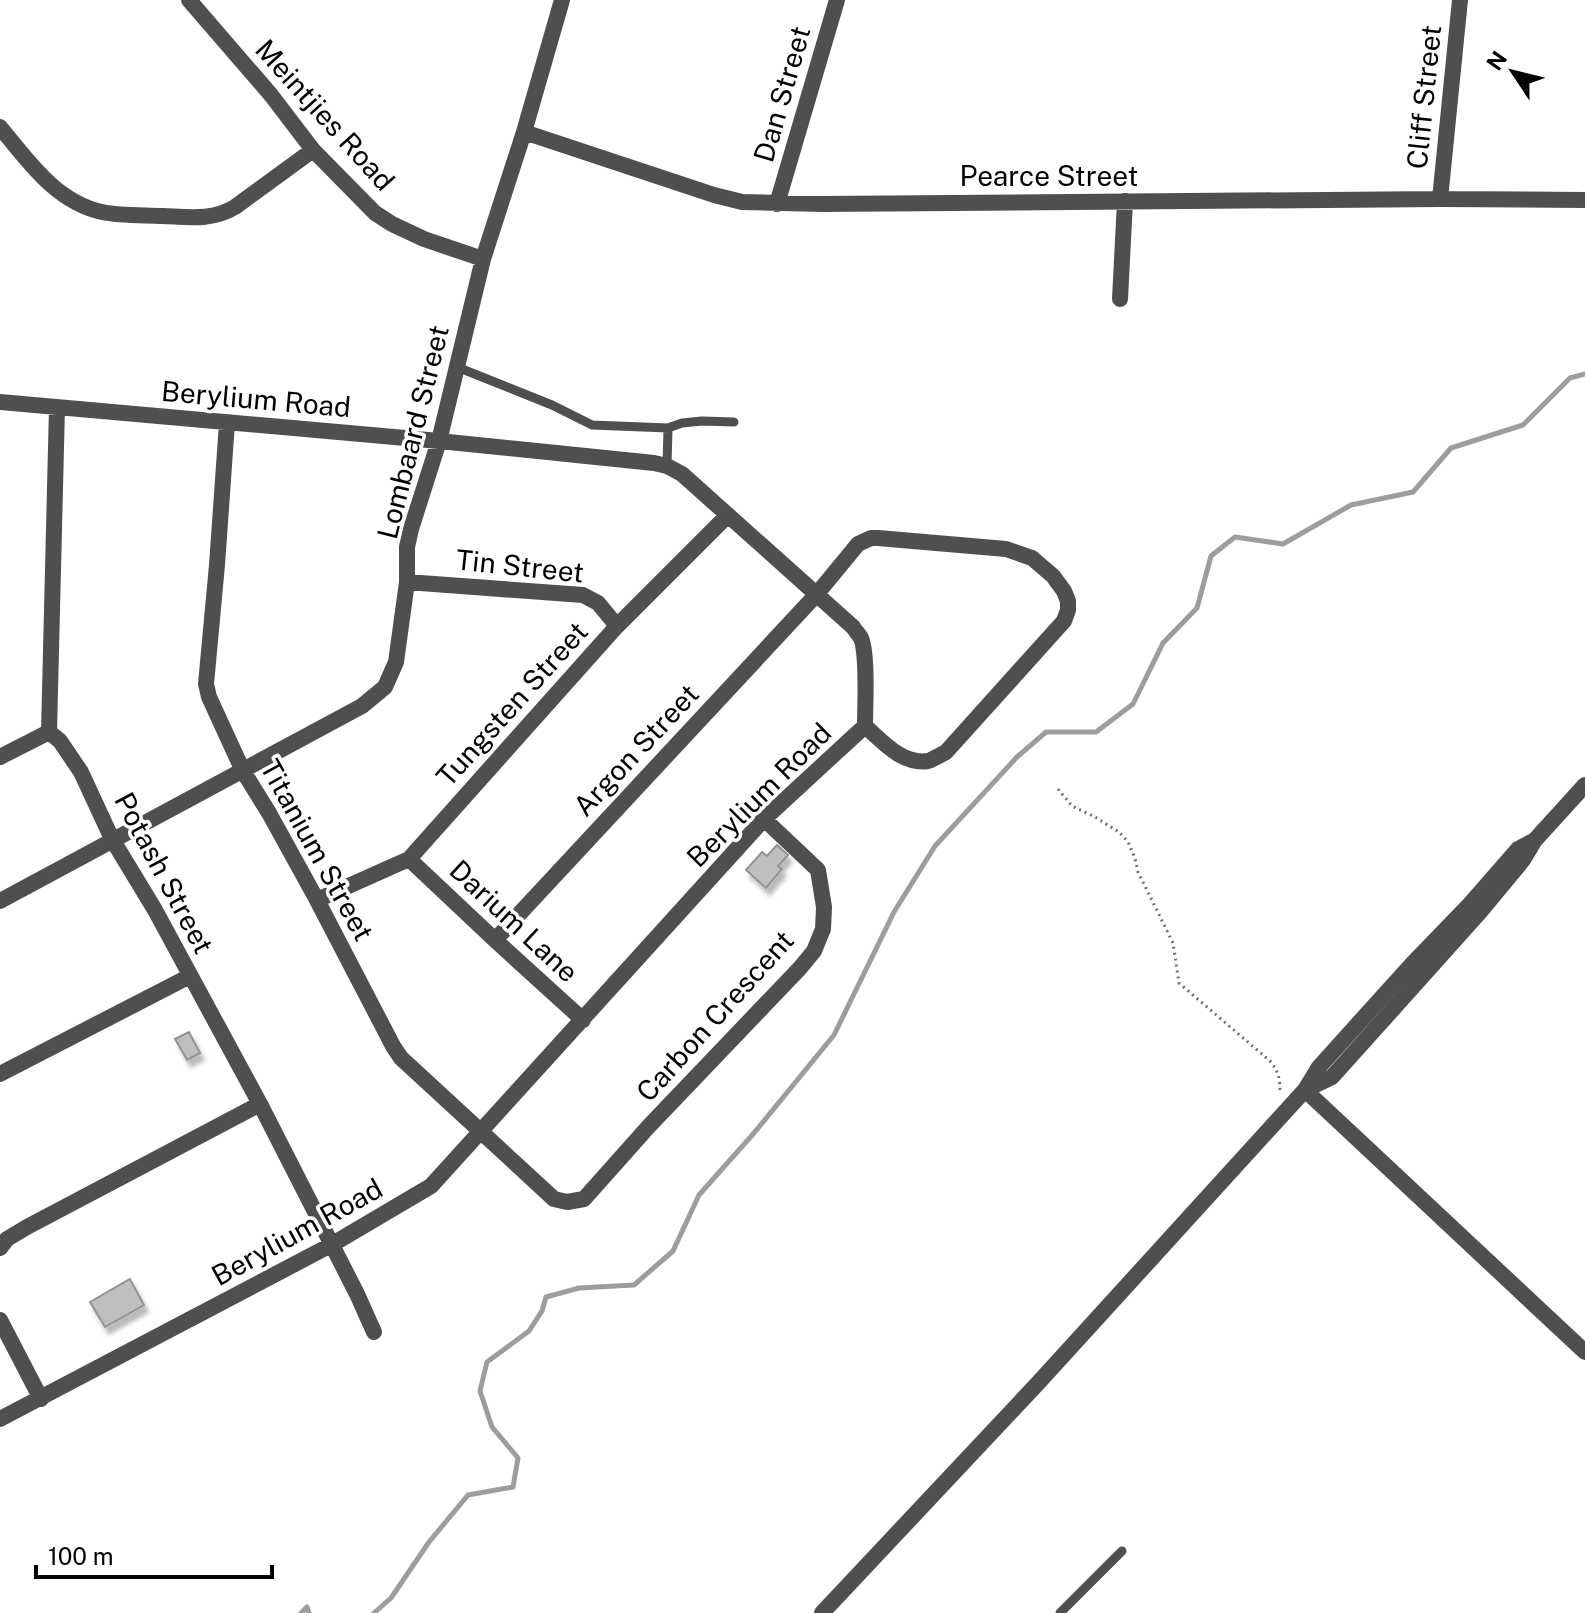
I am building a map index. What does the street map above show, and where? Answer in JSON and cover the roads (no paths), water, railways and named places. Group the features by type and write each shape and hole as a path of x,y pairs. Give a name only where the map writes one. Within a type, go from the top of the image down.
{"street":[{"name":"Meintjies Road","path":"189,0 271,95 313,150 375,213 424,239 483,259"},
{"name":"Lombaard Street","path":"0,901 362,706 385,687 400,646 411,529 439,441 483,259 562,0"},
{"name":"Dan Street","path":"777,204 837,0"},
{"name":"Cliff Street","path":"1440,199 1460,0"},
{"path":"0,127 34,168 61,193 106,213 202,218 221,214 313,150"},
{"name":"Pearce Street","path":"524,132 742,202 1585,200"},
{"path":"1120,299 1125,201"},
{"name":"Berylium Road","path":"0,402 439,441 667,466 682,474 861,637 865,726 764,819 431,1186 331,1245 0,1419"},
{"path":"0,757 49,732 57,407"},
{"name":"Titanium Street","path":"227,423 206,684 243,771 317,900 401,1058 554,1199 567,1202 584,1199"},
{"name":"Tungsten Street","path":"317,900 409,859 617,626 728,515"},
{"name":"Argon Street","path":"495,940 816,595 858,544 871,538 1006,549 1032,558 1064,591 1068,610 1064,621 946,752 930,760 917,761 895,753 865,726"},
{"name":"Tin Street","path":"407,582 583,595 598,603 617,626"},
{"name":"Potash Street","path":"49,732 60,741 81,772 112,839 155,910 260,1104 374,1332"},
{"path":"822,1613 1039,1382 1305,1090 1332,1077 1480,912 1523,860 1535,840 1585,785"},
{"name":"Carbon Crescent","path":"584,1199 814,951 823,929 824,907 818,870 764,819"},
{"name":"Darium Lane","path":"409,859 583,1020"},
{"path":"0,1074 190,976"},
{"path":"1305,1090 1585,1352"},
{"path":"0,1248 7,1239 27,1227 260,1104"},
{"path":"0,1320 41,1399"}],"lane":[{"path":"457,367 552,405 592,425 668,428 702,421 734,422"},
{"path":"667,466 668,428"},
{"path":"1067,1611 1122,1551"}],"waterway":[{"path":"374,1613 391,1598 429,1542 468,1495 513,1487 518,1458 492,1427 480,1391 487,1362 529,1331 542,1311 546,1297 579,1288 634,1285 673,1251 699,1195 834,1035 894,912 935,846 1017,757 1046,732 1096,732 1133,704 1163,643 1197,608 1211,556 1235,537 1283,544 1351,505 1413,492 1451,448 1523,425 1570,378 1585,374"},
{"path":"301,1613 307,1607 309,1613"}]}
